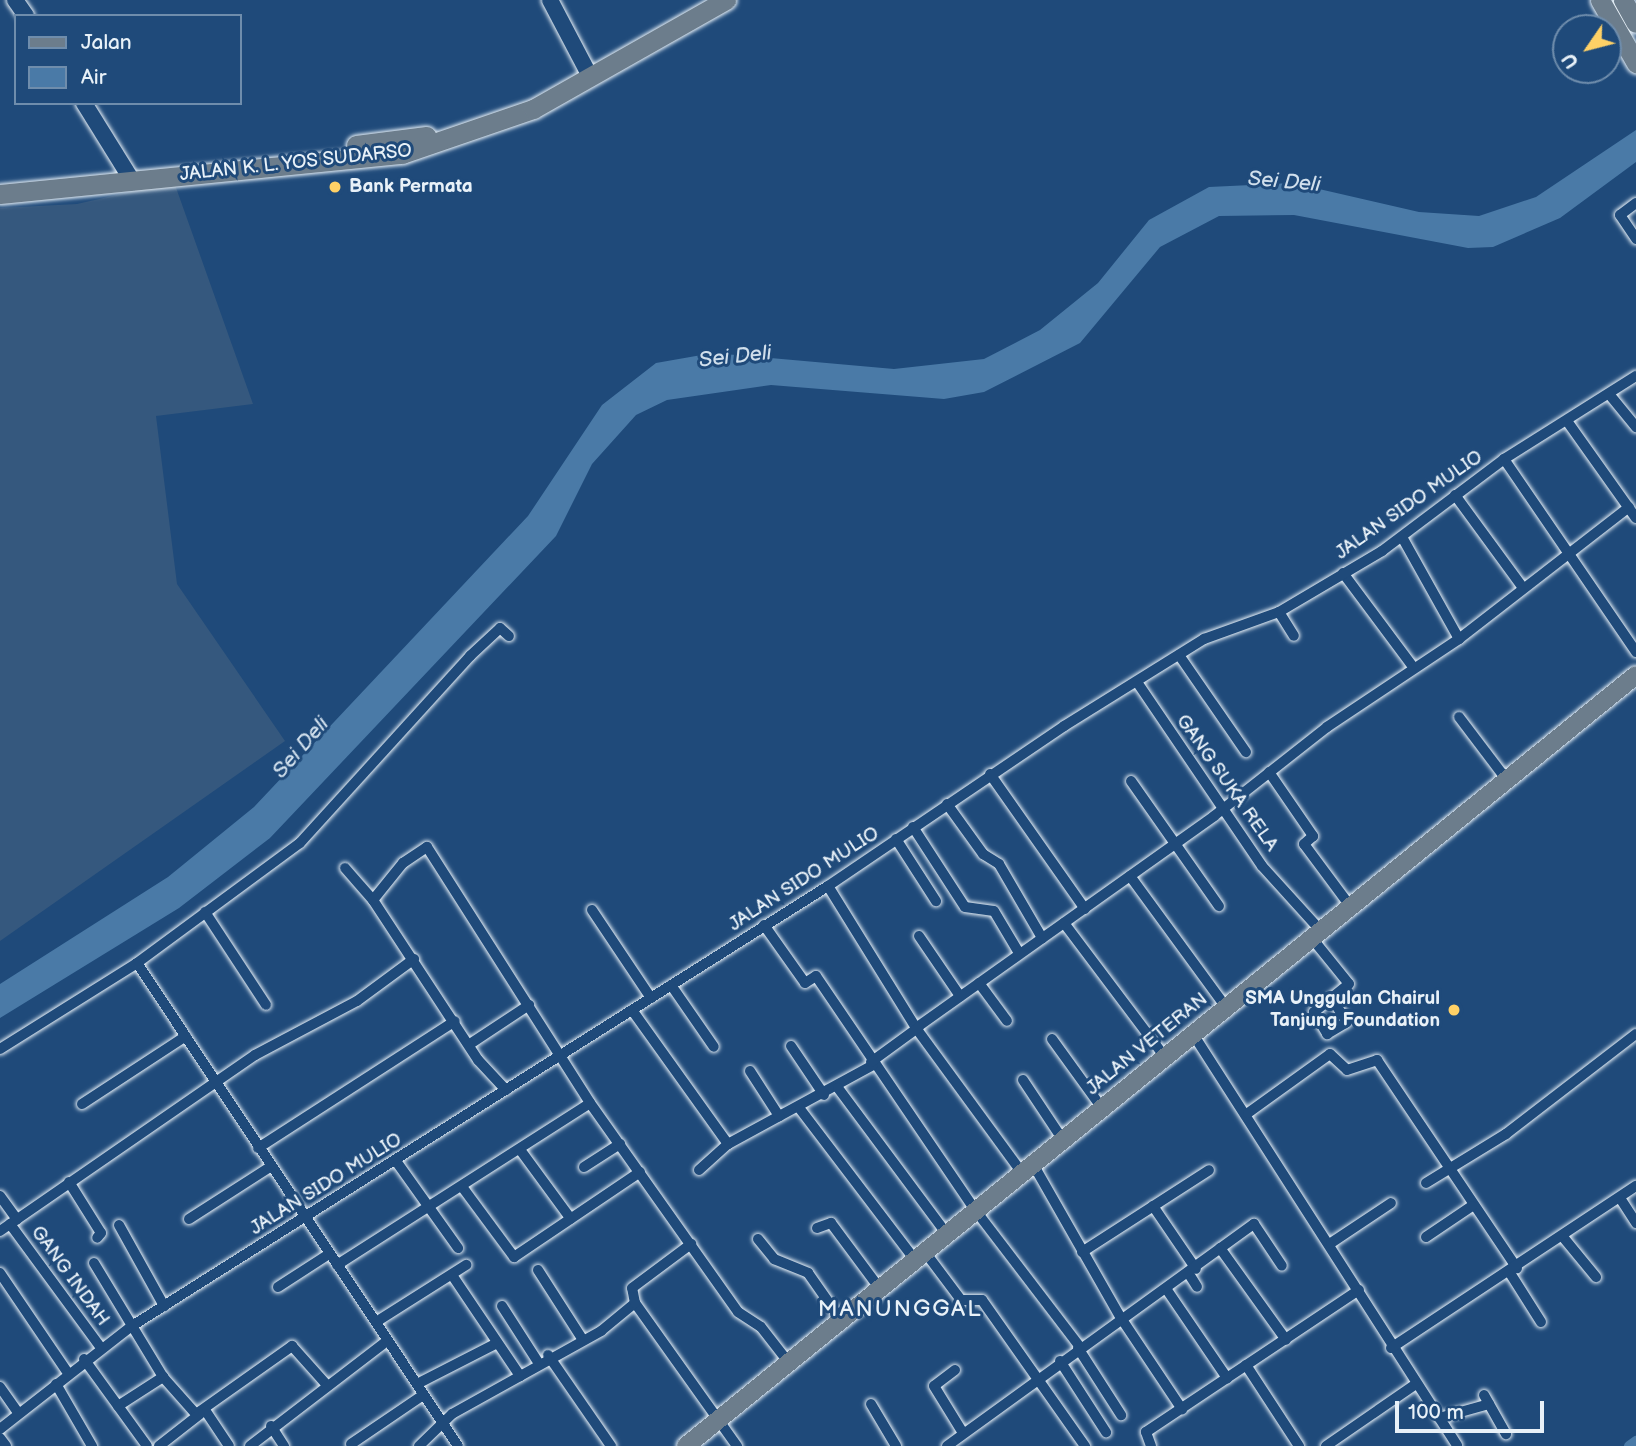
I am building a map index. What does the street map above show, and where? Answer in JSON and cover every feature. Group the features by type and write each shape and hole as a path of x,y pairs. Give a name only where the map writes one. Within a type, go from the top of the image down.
{"highway":[{"name":"JALAN K. L. YOS SUDARSO","path":"588,73 703,0"},
{"name":"JALAN K. L. YOS SUDARSO","path":"0,194 132,178 445,132 588,73 726,0"},
{"path":"1600,0 1636,63"},
{"path":"1623,0 1636,23"},
{"name":"JALAN K. L. YOS SUDARSO","path":"0,186 132,178"}],"main road":[{"name":"JALAN VETERAN","path":"686,1446 1636,675"}],"street":[{"path":"550,0 588,73"},
{"path":"85,105 132,178"},
{"path":"1636,202 1620,215 1636,239"},
{"name":"JALAN SIDO MULIO","path":"0,1429 84,1359 132,1326 828,886 990,774 1137,681 1179,655 1279,612 1402,537 1504,459 1636,376"},
{"path":"1609,394 1636,427"},
{"path":"1567,421 1636,517"},
{"path":"1504,459 1636,652"},
{"path":"1455,495 1523,588"},
{"path":"699,1170 728,1144 838,1088 1019,953 1086,909 1222,810 1269,772 1413,667 1459,639 1629,507"},
{"path":"1402,537 1459,639"},
{"path":"1343,573 1413,667"},
{"path":"1279,612 1294,636"},
{"path":"0,1049 137,963 300,843 494,632 502,628 509,636"},
{"path":"1179,655 1246,752"},
{"name":"GANG SUKA RELA","path":"1137,681 1222,810 1316,934 1349,984 1332,999"},
{"path":"1459,718 1506,779"},
{"path":"1269,772 1313,836 1304,844 1350,906"},
{"path":"990,774 1086,909"},
{"path":"1130,781 1219,906"},
{"path":"947,804 983,854 999,864 1042,938"},
{"path":"914,827 965,907 994,911 1019,953"},
{"path":"897,839 936,901"},
{"path":"373,900 403,863 427,847 590,1103 743,1318 761,1327 789,1363"},
{"path":"345,868 373,900 470,1044 506,1090"},
{"path":"1130,876 1226,1007"},
{"path":"828,886 918,1028 1027,1169 1182,1409"},
{"path":"592,910 651,998"},
{"path":"205,912 266,1005"},
{"path":"1064,923 1165,1057"},
{"path":"764,925 805,983 816,976 872,1063 976,1211 1079,1347 1121,1415"},
{"path":"919,936 960,996"},
{"path":"0,1231 216,1084 357,1001 414,959"},
{"path":"137,963 270,1167 308,1216 329,1254 458,1446"},
{"path":"979,983 1007,1021"},
{"path":"671,985 714,1047"},
{"path":"470,1044 529,1005"},
{"path":"632,1010 728,1144"},
{"path":"258,1148 456,1021"},
{"path":"1193,1034 1248,1113 1331,1243 1391,1348 1457,1446"},
{"path":"1426,1183 1506,1134 1636,1034"},
{"path":"82,1104 186,1036"},
{"path":"1052,1039 1102,1108"},
{"path":"791,1046 824,1095"},
{"path":"1248,1113 1330,1054 1347,1070 1377,1060 1514,1271 1541,1322"},
{"path":"750,1071 779,1116"},
{"path":"1023,1080 1063,1140"},
{"path":"838,1088 947,1234"},
{"path":"337,1265 430,1210 590,1103"},
{"path":"800,1109 920,1256 961,1300 982,1300 1085,1446"},
{"path":"584,1167 621,1144"},
{"path":"521,1151 571,1219"},
{"path":"396,1161 458,1248"},
{"path":"189,1219 270,1167"},
{"path":"1082,1252 1209,1170"},
{"path":"463,1188 514,1257 640,1172"},
{"path":"69,1182 101,1233 97,1238"},
{"path":"1391,1348 1514,1271 1636,1186"},
{"name":"GANG INDAH","path":"0,1196 14,1222 101,1348"},
{"path":"1619,1198 1636,1223"},
{"path":"1331,1243 1391,1203"},
{"path":"1153,1206 1193,1272 1197,1287"},
{"path":"1426,1237 1472,1206"},
{"path":"817,1228 831,1223 880,1289"},
{"path":"947,1446 1079,1347 1193,1272 1220,1248 1254,1224 1282,1266"},
{"path":"119,1225 164,1306"},
{"path":"1563,1237 1596,1277"},
{"path":"758,1239 774,1259 808,1273 841,1320"},
{"path":"691,1244 632,1288 635,1303 737,1446"},
{"path":"1220,1248 1286,1340"},
{"path":"278,1287 329,1254"},
{"path":"94,1263 163,1377 188,1410 203,1412 229,1446"},
{"path":"376,1322 466,1265"},
{"path":"538,1270 583,1340"},
{"path":"0,1273 68,1373"},
{"path":"452,1275 520,1376"},
{"path":"1167,1290 1227,1378"},
{"path":"1146,1444 1146,1432 1359,1290"},
{"path":"419,1446 443,1424 543,1359 583,1340 635,1303"},
{"path":"502,1307 611,1446"},
{"path":"250,1446 271,1426 387,1341"},
{"path":"351,1444 420,1389 497,1343"},
{"path":"159,1446 292,1346 326,1384"},
{"path":"84,1359 147,1446"},
{"path":"1060,1361 1106,1432"},
{"path":"1246,1365 1299,1446"},
{"path":"955,1370 934,1386 963,1433"},
{"path":"118,1406 163,1377"},
{"path":"56,1384 92,1446"},
{"path":"1326,1446 1416,1384"},
{"path":"0,1387 18,1413"},
{"path":"1439,1419 1486,1400 1506,1434"},
{"path":"871,1404 896,1446"},
{"path":"271,1426 284,1446"},
{"path":"0,1438 6,1446"}],"shaded area":[{"path":"174,182 253,404 156,416 177,584 285,741 0,941 0,208 77,204"}],"water":[{"name":"Sei Deli","path":"1636,130 1636,162 1560,218 1493,247 1468,248 1294,215 1219,216 1160,247 1080,343 984,392 944,399 771,385 667,400 636,415 592,464 556,536 270,838 179,908 0,1018 0,984 168,877 254,807 528,516 602,405 656,363 713,353 894,369 984,359 1040,330 1098,283 1149,220 1209,187 1293,183 1419,212 1479,216 1536,197"}],"waterway":[{"path":"1629,1446 1636,1441"}],"place":[{"name":"Bank Permata","path":"335,187"},
{"name":"SMA Unggulan Chairul Tanjung Foundation","path":"1454,1010"}],"district":[{"name":"MANUNGGAL","path":"900,1309"}]}
